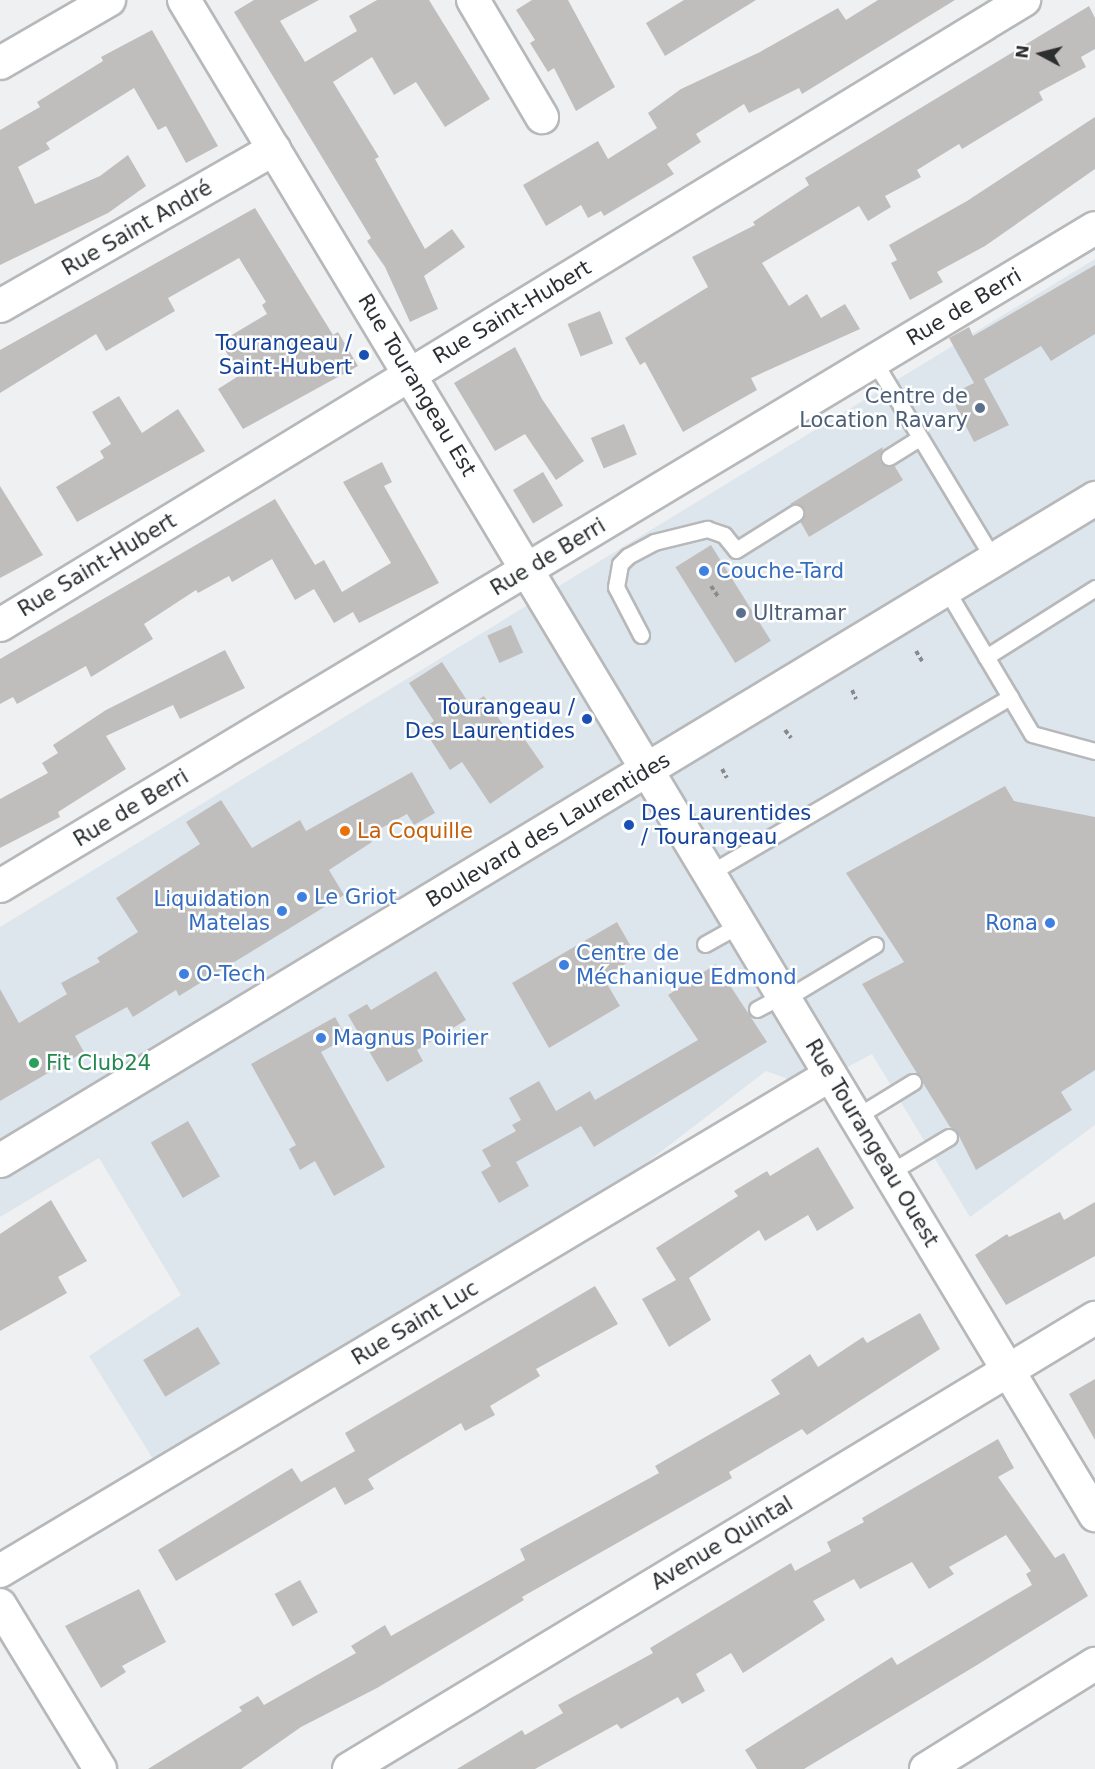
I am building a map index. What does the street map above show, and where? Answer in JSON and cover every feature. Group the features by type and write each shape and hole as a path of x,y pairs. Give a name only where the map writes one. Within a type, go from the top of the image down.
{"main road":[{"name":"Boulevard des Laurentides","path":"0,1160 1095,498"}],"street":[{"path":"0,63 109,0"},
{"name":"Rue Tourangeau Est","path":"184,0 412,374 648,770"},
{"path":"473,0 542,117"},
{"name":"Rue Saint-Hubert","path":"0,625 1024,0"},
{"name":"Rue Saint André","path":"0,306 274,149"},
{"name":"Rue de Berri","path":"0,886 1095,228"},
{"name":"Rue Tourangeau Ouest","path":"648,770 741,924 775,1001 830,1075 1095,1515"},
{"name":"Rue Saint Luc","path":"0,1571 830,1075"},
{"name":"Avenue Quintal","path":"349,1769 1095,1318"},
{"path":"0,1605 100,1769"},
{"path":"926,1769 1095,1664"}],"lane":[{"path":"874,361 994,560"},
{"path":"889,457 920,438"},
{"path":"641,635 616,587 620,564 628,556 654,542 701,530 723,535 736,549 795,513"},
{"path":"986,657 1095,588"},
{"path":"946,589 1032,734 1095,751"},
{"path":"710,873 1010,697"},
{"path":"705,944 741,924"},
{"path":"775,1001 875,945"},
{"path":"856,1117 914,1083"},
{"path":"889,1173 949,1137"}],"path":[{"path":"711,586 719,598"},
{"path":"916,651 922,661"},
{"path":"852,690 856,699"},
{"path":"785,730 791,738"},
{"path":"722,769 727,778"}],"shaded area":[{"path":"1095,259 1095,1125 970,1217 872,1054 810,1087 766,1071 520,1260 163,1475 89,1356 181,1295 99,1158 0,1217 0,927"}],"building":[{"path":"254,0 319,0 280,21 305,62 357,31 349,16 377,0 429,0 490,99 445,127 416,82 394,95 372,57 333,82 379,157 375,159 425,249 452,229 465,247 424,276 438,309 410,322 385,267 367,241 371,238 234,12"},
{"path":"532,0 568,0 615,87 576,111 554,68 548,72 530,43 535,40 516,10"},
{"path":"684,0 756,0 665,56 646,23"},
{"path":"878,0 955,0 802,94 799,88 749,113 744,104 696,134 701,142 667,164 674,174 604,216 601,211 588,218 581,205 546,226 523,185 598,141 608,159 657,128 648,113 681,89 760,52 838,8 846,20"},
{"path":"1089,6 1095,18 1095,49 1081,57 1086,67 1039,92 1043,100 962,149 959,144 917,170 921,177 885,196 891,207 868,221 859,206 762,263 789,306 807,294 821,318 845,304 860,329 751,378 757,390 683,432 645,362 640,365 625,338 708,287 692,257 755,225 753,222 809,185 805,178"},
{"path":"152,30 218,146 186,163 166,126 158,130 134,88 46,143 50,149 18,167 35,204 100,176 128,155 146,186 108,213 0,265 0,130 40,107 37,102 103,61 101,57"},
{"path":"1095,117 1095,169 985,246 937,272 943,282 910,300 891,263 897,260 889,245 967,201"},
{"path":"255,208 333,335 338,332 358,366 243,429 218,389 240,375 220,342 267,314 262,305 266,302 239,258 168,298 175,311 106,351 96,334 0,393 0,350"},
{"path":"1095,265 1095,334 1051,361 1041,346 984,379 1009,425 974,442 950,395 974,383 949,338 969,327 973,336"},
{"path":"600,311 613,343 581,357 568,324"},
{"path":"515,347 542,399 584,461 556,480 525,434 495,451 454,383"},
{"path":"119,396 142,433 178,409 205,451 77,522 56,487 104,458 100,451 111,444 92,412"},
{"path":"624,424 637,454 604,468 591,438"},
{"path":"883,447 880,462 894,465 903,480 809,537 800,521 804,508 790,504"},
{"path":"382,462 392,482 384,486 439,583 359,623 353,612 334,623 314,589 295,600 272,559 232,582 229,576 198,593 196,590 144,624 153,639 91,677 86,666 17,704 13,697 0,704 0,659 275,499 315,565 324,560 342,592 391,563 343,482"},
{"path":"543,472 563,505 533,523 513,490"},
{"path":"0,486 43,555 0,578"},
{"path":"711,545 771,641 735,663 675,567"},
{"path":"511,625 523,652 499,663 487,636"},
{"path":"225,650 245,688 180,719 173,705 106,736 126,769 58,812 60,817 0,848 0,799 48,773 42,763 58,753 53,745 106,710"},
{"path":"442,662 470,705 484,696 513,740 521,734 544,767 490,804 462,762 450,770 423,728 434,721 409,683"},
{"path":"412,772 435,813 414,825 407,814 367,836 372,842 329,870 344,895 179,996 176,990 133,1017 127,1007 75,1036 84,1052 0,1101 0,989 19,1023 67,994 61,983 100,962 97,958 138,932 116,898 200,844 186,822 221,800 252,848 300,820 306,831"},
{"path":"1005,786 1014,801 1095,817 1095,1070 1061,1092 1072,1110 976,1170 957,1132 950,1127 862,984 904,962 846,873"},
{"path":"617,922 637,957 603,977 620,1006 549,1048 512,983"},
{"path":"716,964 767,1042 594,1147 581,1126 516,1162 529,1186 499,1203 481,1172 491,1166 482,1150 516,1131 512,1125 521,1120 509,1098 539,1081 556,1111 590,1091 595,1100 698,1040 668,995"},
{"path":"436,971 466,1020 417,1050 423,1061 387,1082 348,1015 367,1004 371,1010"},
{"path":"335,1017 347,1038 321,1052 385,1167 334,1196 315,1161 300,1170 289,1149 296,1145 251,1064"},
{"path":"188,1121 220,1176 183,1198 151,1142"},
{"path":"818,1147 854,1208 817,1231 808,1215 765,1241 759,1230 689,1278 711,1320 669,1347 642,1299 676,1280 656,1248 738,1196 734,1191 767,1171 770,1176"},
{"path":"51,1200 87,1261 58,1277 67,1293 0,1331 0,1234"},
{"path":"1095,1202 1095,1256 1006,1305 975,1255 1007,1234 1009,1237 1060,1212 1064,1220"},
{"path":"595,1286 618,1324 536,1369 540,1376 490,1406 495,1415 465,1431 461,1423 368,1479 374,1489 345,1505 335,1487 176,1581 158,1550 292,1468 301,1482 355,1451 345,1433"},
{"path":"920,1313 940,1349 807,1435 802,1429 729,1472 732,1478 522,1597 524,1600 377,1688 301,1727 241,1769 148,1769 242,1711 239,1707 258,1696 264,1705 356,1653 351,1646 385,1625 391,1636 525,1560 520,1549 659,1473 655,1466 780,1394 771,1380 810,1354 818,1367 863,1337 867,1343"},
{"path":"198,1327 220,1364 165,1397 143,1360"},
{"path":"1095,1379 1095,1440 1069,1394"},
{"path":"998,1439 1014,1468 998,1477 1055,1558 1064,1553 1088,1596 977,1665 804,1769 757,1769 745,1750 892,1657 897,1665 1032,1585 1026,1574 1031,1571 1006,1535 949,1567 954,1574 929,1589 912,1562 860,1589 854,1579 813,1601 825,1620 743,1673 731,1653 696,1674 705,1691 682,1704 678,1697 621,1729 617,1724 535,1769 457,1769 522,1730 525,1735 563,1713 558,1705 653,1653 650,1648 791,1563 795,1571 831,1551 827,1542 864,1522 862,1518"},
{"path":"300,1580 318,1612 293,1626 275,1594"},
{"path":"139,1589 166,1642 122,1666 126,1672 101,1688 65,1626"}],"place":[{"name":"Tourangeau / Saint-Hubert","path":"364,355"},
{"name":"Centre de Location Ravary","path":"980,408"},
{"name":"Couche-Tard","path":"704,571"},
{"name":"Ultramar","path":"741,613"},
{"name":"Tourangeau / Des Laurentides","path":"587,719"},
{"name":"Des Laurentides / Tourangeau","path":"629,825"},
{"name":"La Coquille","path":"345,831"},
{"name":"Le Griot","path":"302,897"},
{"name":"Liquidation Matelas","path":"282,911"},
{"name":"Rona","path":"1050,923"},
{"name":"Centre de Méchanique Edmond","path":"564,965"},
{"name":"O-Tech","path":"184,974"},
{"name":"Magnus Poirier","path":"321,1038"},
{"name":"Fit Club24","path":"34,1063"}]}
